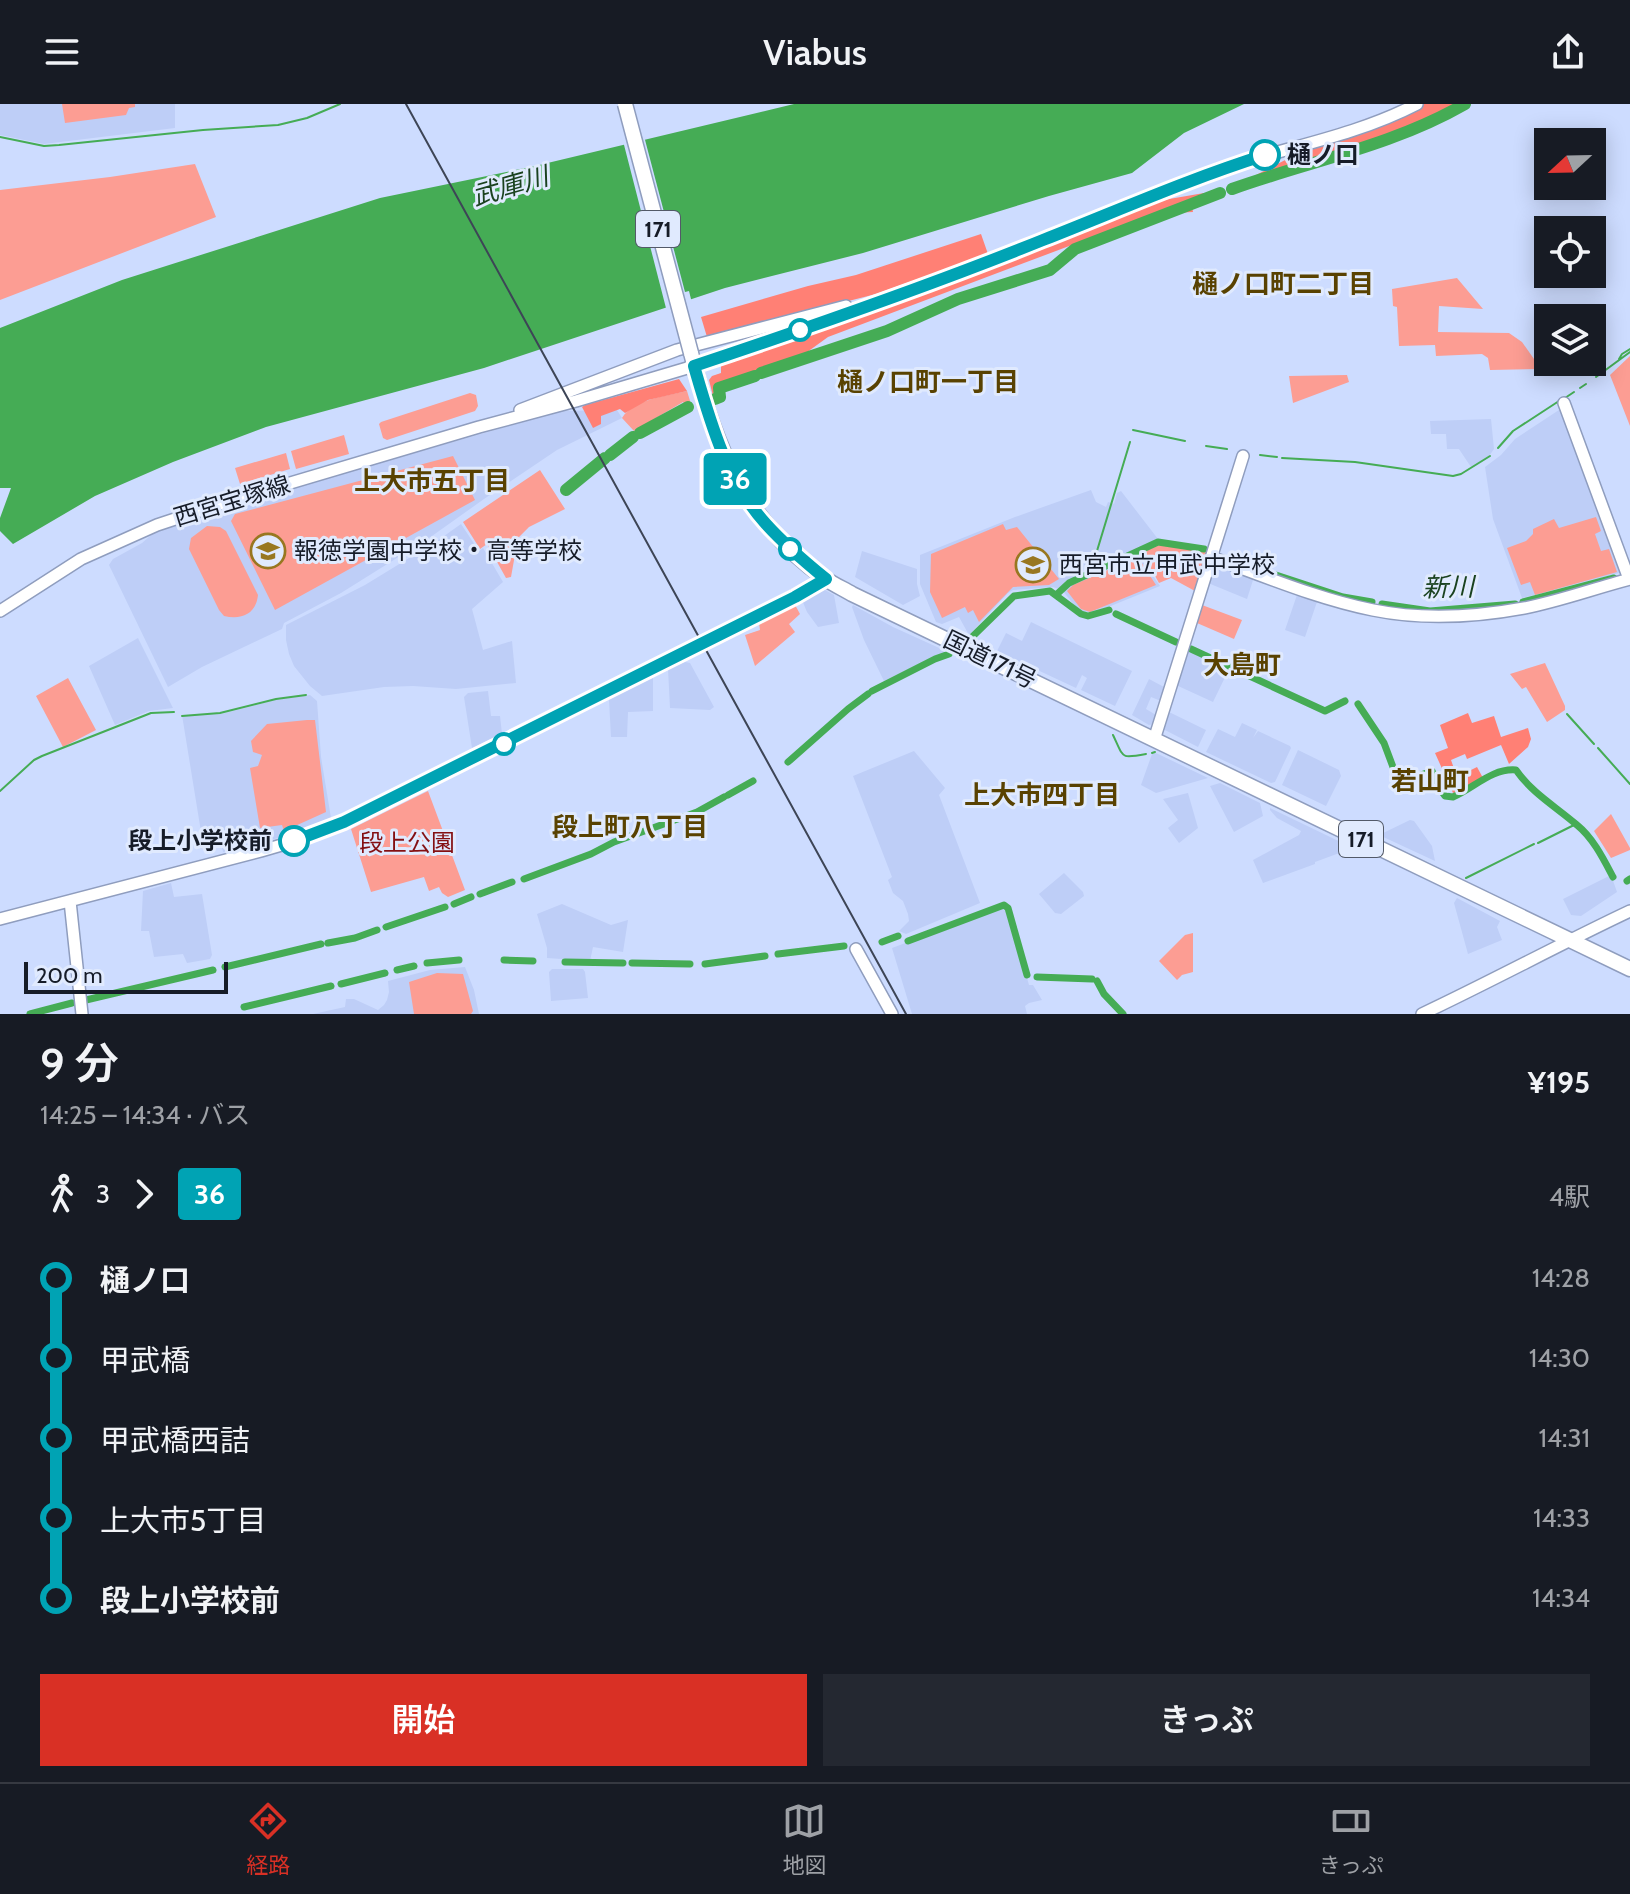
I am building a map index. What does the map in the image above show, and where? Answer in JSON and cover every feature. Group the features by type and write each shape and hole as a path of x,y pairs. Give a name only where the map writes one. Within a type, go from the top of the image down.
{"highway":[{"name":"国道171号","path":"625,104 710,422 739,486 764,522 795,554 826,579 865,600 1630,969"}],"street":[{"name":"西宮宝塚線","path":"0,611 81,559 157,525 479,427 576,401 692,359 790,334 962,272 1223,168 1351,132 1417,104"},
{"name":"西宮宝塚線","path":"479,427 677,350 882,299"},
{"path":"1211,557 1340,601 1374,610 1415,615 1477,614 1522,608 1630,579 1564,403"},
{"path":"1154,740 1243,456"},
{"path":"0,919 292,842 344,822 693,649 826,579"},
{"path":"70,901 82,1014"},
{"path":"1422,1014 1630,911"},
{"path":"1572,941 1630,918"},
{"path":"856,949 892,1014"}],"shaded area":[{"path":"0,104 175,104 175,128 44,144 0,135"},
{"path":"1423,104 1456,104 1383,137 1257,178 1256,175 1293,156 1357,134"},
{"path":"1204,193 1204,196 1191,201 1193,212 1154,214 828,337 799,358 736,379 714,400 709,380 721,373 721,366 1146,203"},
{"path":"981,234 988,254 876,294 707,337 701,317 856,275"},
{"path":"679,379 687,391 648,400 625,413 620,409 601,416 601,424 593,428 582,407 585,405"},
{"path":"1562,408 1623,572 1522,598 1493,519 1485,467 1515,439"},
{"name":"報徳学園中学校・高等学校","path":"617,410 622,418 557,450 432,536 341,593 284,623 282,629 202,667 168,687 109,565 113,559 142,543 157,530 228,506 562,411"},
{"path":"1491,419 1494,449 1489,456 1471,467 1459,449 1447,449 1446,434 1431,434 1430,421"},
{"name":"西宮市立甲武中学校","path":"1091,490 1096,502 1106,507 1108,502 1114,504 1117,493 1121,491 1158,539 1138,549 1160,586 1091,614 1079,611 1062,590 1053,587 1013,590 969,635 959,617 942,624 936,622 920,584 920,555"},
{"path":"461,524 479,551 483,548 503,582 472,609 483,650 512,641 516,683 456,689 384,687 322,696 310,686 294,666 289,654 286,625 365,585"},
{"path":"862,551 917,569 920,596 903,605 855,577"},
{"path":"1215,564 1254,577 1247,599 1208,583"},
{"path":"822,590 834,595 839,623 818,627 802,600"},
{"path":"1298,592 1318,599 1305,637 1285,630"},
{"path":"853,605 948,652 884,681 864,640"},
{"path":"1031,622 1132,671 1115,706 1081,690 1087,678 1082,675 1076,688 997,651 1006,633 1022,641"},
{"path":"138,638 173,708 149,711 115,725 89,666"},
{"path":"1187,648 1229,669 1213,702 1176,685"},
{"path":"690,663 714,707 710,710 670,708 668,669"},
{"path":"653,678 653,711 628,712 627,737 611,737 609,700"},
{"path":"1149,679 1164,687 1161,701 1151,697 1146,709 1156,715 1153,724 1149,725 1132,715"},
{"path":"488,691 491,716 500,716 502,734 472,748 464,697 468,693"},
{"path":"310,695 317,701 321,757 331,818 261,844 223,852 221,841 203,844 182,715 221,714 275,700"},
{"path":"1169,712 1206,730 1198,747 1163,729"},
{"path":"1468,713 1472,723 1494,716 1501,737 1528,728 1531,739 1528,747 1509,764 1501,745 1467,759 1465,754 1451,760 1457,777 1477,767 1483,778 1453,793 1435,753 1448,748 1440,725"},
{"path":"1242,723 1257,730 1253,738 1258,731 1290,746 1275,782 1271,783 1206,752 1218,729 1235,737"},
{"path":"1298,750 1339,770 1341,776 1326,806 1282,785"},
{"path":"914,751 945,788 939,795 980,903 906,934 899,931 909,921 908,914 903,901 893,893 888,880 892,877 853,776"},
{"path":"1156,753 1208,778 1156,793 1141,785 1152,754"},
{"path":"1220,783 1260,803 1263,816 1234,832 1210,786"},
{"path":"1188,793 1198,828 1179,843 1168,828 1178,820 1163,799"},
{"path":"1270,808 1353,848 1263,883 1253,860 1301,831 1277,818"},
{"path":"1410,820 1414,821 1432,846 1435,861 1379,835"},
{"path":"1064,873 1084,896 1061,914 1055,913 1039,894"},
{"path":"1611,875 1617,892 1581,916 1571,915 1563,899"},
{"path":"171,883 174,897 202,894 212,955 210,959 187,963 183,954 154,957 149,931 141,931 143,891"},
{"path":"1457,898 1500,921 1497,927 1502,940 1468,954 1454,903"},
{"path":"562,904 611,925 628,920 623,952 593,947 590,961 547,958 537,914"},
{"path":"1004,906 1029,985 1033,985 1042,1000 1025,1006 1027,1014 912,1014 892,948"},
{"path":"465,967 479,1014 313,1014 345,1007 346,999 354,999 378,1010 387,1000 388,981 430,970"},
{"path":"552,969 583,969 588,998 551,1001 549,972"}],"green space":[{"path":"62,104 135,104 135,107 129,108 126,115 65,123"},
{"path":"195,164 216,217 0,300 0,190"},
{"path":"1457,278 1483,309 1439,306 1438,332 1509,333 1522,342 1534,359 1534,369 1490,370 1488,358 1482,354 1436,356 1435,345 1399,346 1397,307 1393,306 1392,289"},
{"path":"1630,356 1630,426 1610,375"},
{"path":"1347,375 1349,382 1293,403 1289,376"},
{"path":"687,391 691,404 686,406 683,402 634,431 622,418 642,402"},
{"path":"470,393 476,395 478,406 475,411 387,440 383,438 381,422"},
{"path":"344,435 349,454 296,469 291,451"},
{"path":"286,453 290,469 240,484 235,468"},
{"path":"453,456 475,500 275,610 231,521 235,514"},
{"path":"540,470 565,509 529,527 518,538 511,577 506,578 487,544 480,549 463,522"},
{"path":"1596,517 1601,531 1595,534 1601,551 1609,549 1617,572 1535,595 1530,582 1521,585 1507,548 1526,541 1533,534 1533,529 1554,519 1559,528"},
{"path":"1003,524 1006,530 1017,527 1059,579 1049,585 1013,587 979,622 973,610 968,613 965,607 942,618 930,592 931,554"},
{"path":"207,526 226,531 258,595 257,602 247,614 224,616 189,549 191,538"},
{"path":"1159,545 1207,552 1195,591 1171,578 1159,583 1142,553"},
{"path":"1138,557 1156,585 1090,612 1081,609 1067,591 1073,585"},
{"path":"794,603 800,614 789,624 795,632 755,666 745,635 760,630 759,623"},
{"path":"1202,605 1242,620 1234,639 1197,623"},
{"path":"1545,663 1565,706 1565,710 1547,722 1526,687 1522,689 1510,674"},
{"path":"68,678 96,730 63,747 36,696"},
{"path":"315,720 326,812 284,831 282,825 260,828 250,768 258,766 262,755 253,752 251,741 267,724"},
{"name":"段上公園","path":"428,791 465,890 448,897 439,887 429,891 424,877 371,892 351,829"},
{"path":"1611,814 1630,850 1611,858 1594,831"},
{"path":"1193,933 1193,972 1177,980 1159,961 1185,935"},
{"path":"437,973 463,974 473,1011 471,1014 414,1014 409,982"}],"water":[{"name":"武庫川","path":"794,104 1244,104 1184,133 1132,173 863,253 725,288 484,368 266,427 95,496 13,544 0,531 0,518 11,488 0,488 0,328 122,280 380,198 535,166"}],"pier":[{"path":"644,136 685,292 689,291 692,303 667,312 623,141"}],"waterway":[{"path":"0,137 44,146 278,125 307,118 340,104"},
{"path":"1232,189 1380,142 1465,104"},
{"path":"761,373 887,331 958,299 1050,270 1075,249 1220,193"},
{"path":"1619,359 1630,349"},
{"path":"1596,377 1630,352"},
{"path":"715,399 720,397 719,388 755,376"},
{"path":"1580,388 1586,384"},
{"path":"1565,398 1574,392"},
{"path":"1498,448 1513,431 1559,401"},
{"path":"640,433 688,407"},
{"path":"1133,430 1185,441"},
{"path":"610,455 633,437"},
{"path":"1090,574 1130,442"},
{"path":"1206,446 1227,449"},
{"path":"1260,455 1277,457"},
{"path":"1282,458 1355,462 1453,476 1490,456"},
{"path":"566,490 605,458"},
{"name":"新川","path":"1056,595 1069,583 1158,542 1204,549"},
{"name":"新川","path":"1273,574 1343,597 1372,602"},
{"name":"新川","path":"1523,602 1614,578"},
{"path":"971,638 1014,596 1050,591 1081,614 1088,616 1109,610"},
{"name":"新川","path":"1382,604 1430,611 1515,604"},
{"path":"1116,614 1176,642"},
{"path":"1191,649 1325,711 1345,701"},
{"path":"872,691 949,654"},
{"path":"788,762 868,694"},
{"path":"182,716 220,713 306,695"},
{"path":"1358,704 1384,743 1399,783 1432,771 1445,796 1453,797 1491,775 1516,770 1537,793 1588,836 1613,877"},
{"path":"0,791 42,756 151,713 174,712"},
{"path":"1567,714 1594,744"},
{"path":"1113,735 1124,755 1146,754"},
{"path":"1598,748 1630,784"},
{"path":"728,795 753,781"},
{"path":"524,879 697,812 724,797"},
{"path":"1538,843 1576,824"},
{"path":"1466,878 1534,844"},
{"path":"480,894 512,882"},
{"path":"454,904 471,897"},
{"path":"908,941 1004,905 1008,908 1027,975"},
{"path":"386,927 445,907"},
{"path":"328,943 377,930"},
{"path":"882,942 898,936"},
{"path":"225,967 321,944"},
{"path":"778,954 844,946"},
{"path":"705,964 765,956"},
{"path":"427,963 459,960"},
{"path":"504,960 533,961"},
{"path":"565,962 623,963"},
{"path":"632,963 690,964"},
{"path":"397,970 414,966"},
{"path":"86,1000 213,970"},
{"path":"341,984 385,973"},
{"path":"1037,977 1092,979"},
{"path":"1097,981 1104,994 1123,1014"},
{"path":"244,1007 331,986"},
{"path":"30,1014 72,1003"}],"railway":[{"path":"406,104 906,1014"}],"bus line":[{"name":"36","path":"294,841 344,822 520,736 826,579 795,554 764,522 739,486 710,422 694,366 962,272 1193,179 1265,155"}],"place":[{"name":"樋ノ口","path":"1265,155"},
{"name":"報徳学園中学校・高等学校","path":"268,551"},
{"name":"西宮市立甲武中学校","path":"1033,565"},
{"name":"段上小学校前","path":"294,841"}],"district":[{"name":"樋ノ口町二丁目","path":"1283,284"},
{"name":"樋ノ口町一丁目","path":"928,382"},
{"name":"上大市五丁目","path":"432,481"},
{"name":"大島町","path":"1242,665"},
{"name":"若山町","path":"1430,781"},
{"name":"上大市四丁目","path":"1042,795"},
{"name":"段上町八丁目","path":"630,827"}]}
